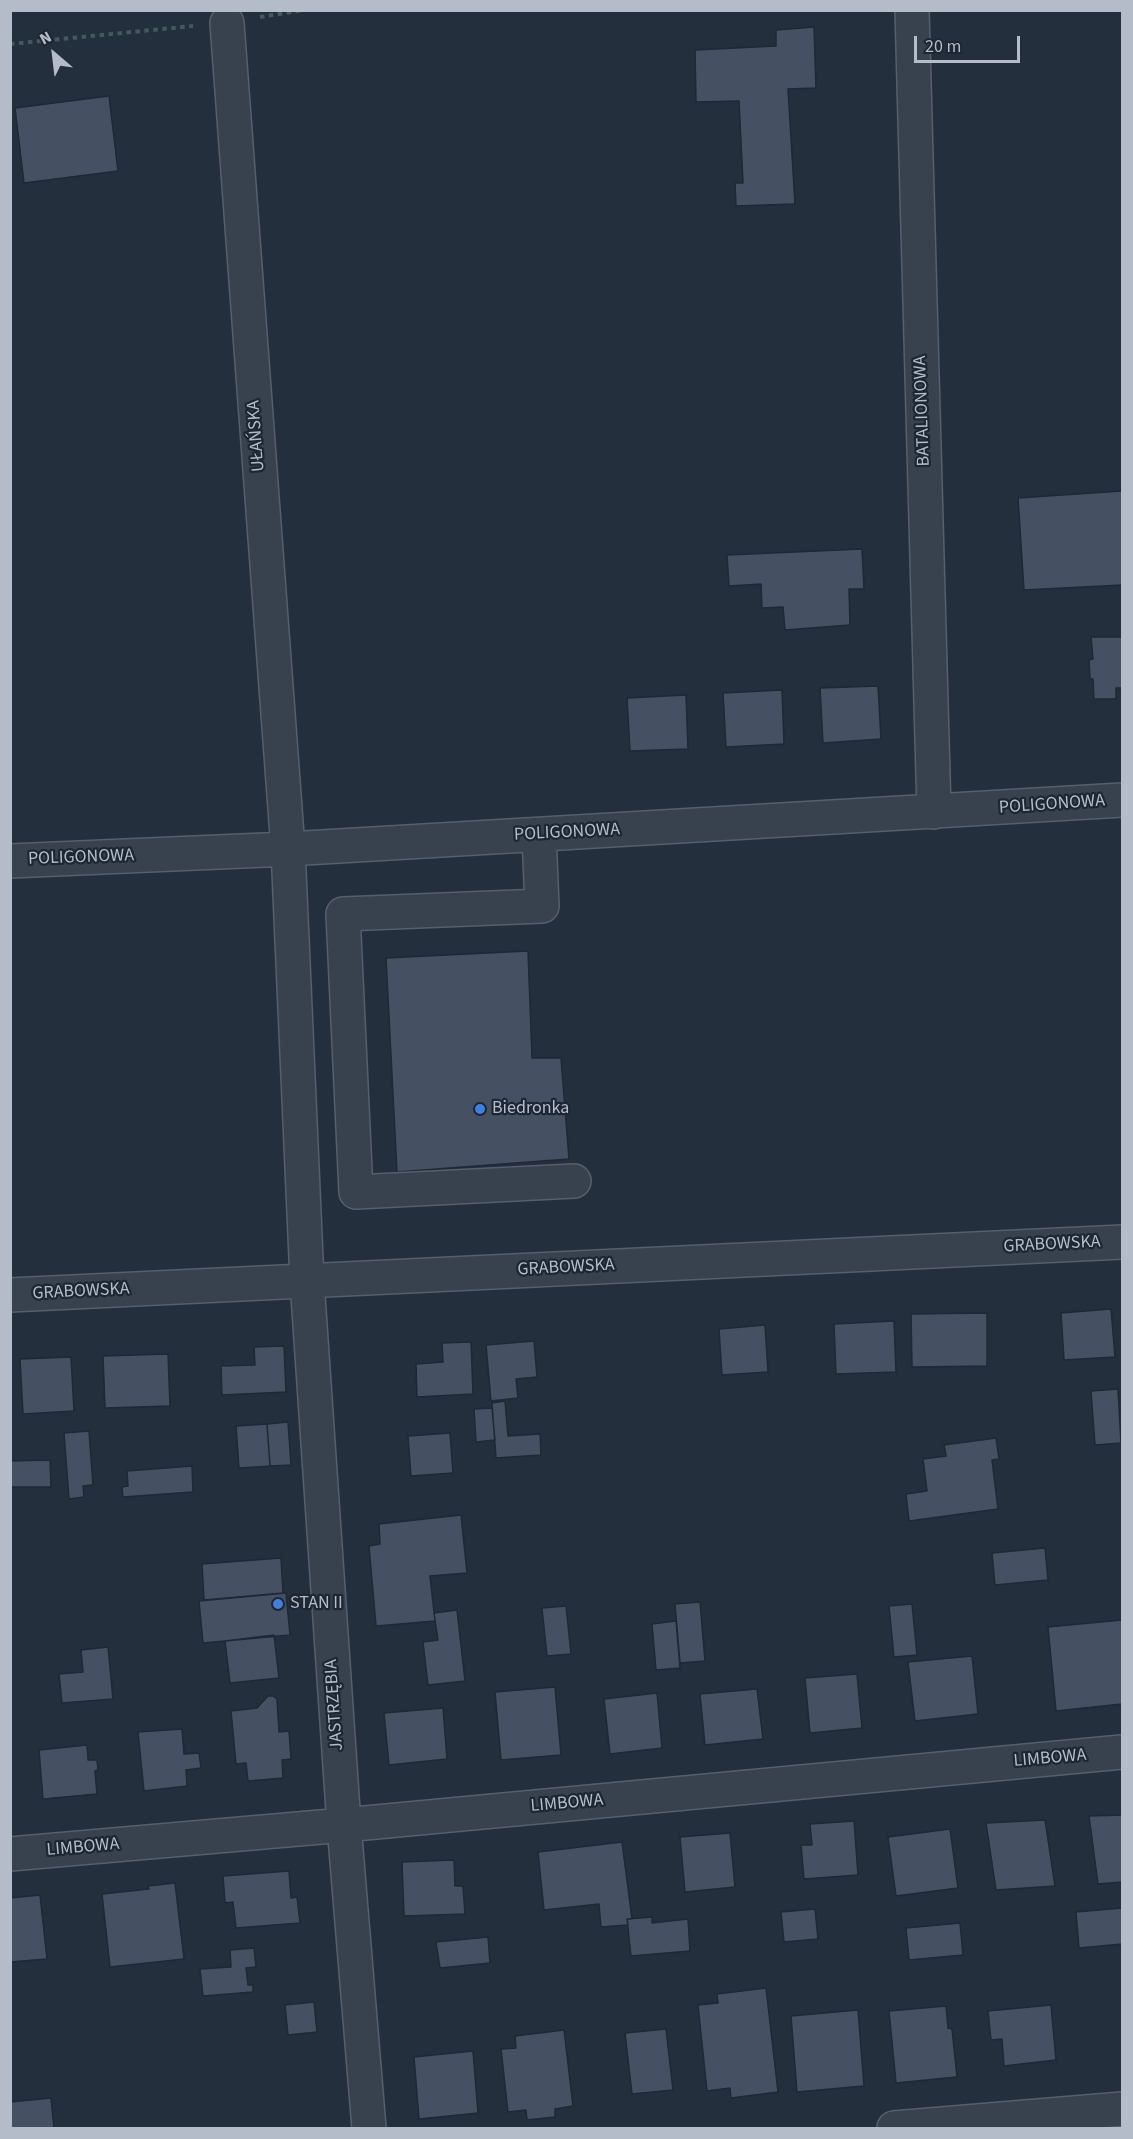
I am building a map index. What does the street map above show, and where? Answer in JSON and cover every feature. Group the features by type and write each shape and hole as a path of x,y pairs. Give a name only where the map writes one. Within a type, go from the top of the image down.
{"street":[{"name":"BATALIONOWA","path":"912,10 934,812"},
{"name":"UŁAŃSKA","path":"227,23 288,849 307,1281"},
{"name":"POLIGONOWA","path":"10,861 288,849 1122,800"},
{"path":"539,835 542,906 343,914 356,1192 574,1181"},
{"name":"GRABOWSKA","path":"10,1295 1122,1242"},
{"name":"JASTRZĘBIA","path":"307,1281 344,1825 369,2128"},
{"name":"LIMBOWA","path":"10,1854 1122,1752"},
{"path":"894,2128 1122,2109"}],"path":[{"path":"10,44 227,23 304,10"}],"building":[{"path":"814,27 816,88 788,89 795,204 736,206 735,183 743,183 739,101 696,102 695,50 776,46 776,30"},
{"path":"109,96 118,171 24,183 15,108"},
{"path":"1122,491 1122,585 1024,590 1018,498"},
{"path":"862,549 864,589 849,589 850,625 785,630 783,607 762,608 761,584 729,586 727,555"},
{"path":"1091,637 1122,637 1122,688 1116,688 1116,699 1094,699 1089,660 1093,659"},
{"path":"878,686 881,739 823,743 820,688"},
{"path":"782,690 784,744 726,747 723,693"},
{"path":"686,695 688,749 630,751 627,698"},
{"name":"Biedronka","path":"528,951 532,1058 561,1058 569,1159 397,1172 386,958"},
{"path":"1111,1309 1115,1357 1064,1360 1061,1313"},
{"path":"987,1313 987,1366 912,1367 911,1314"},
{"path":"894,1321 896,1372 836,1374 834,1324"},
{"path":"765,1325 768,1372 722,1375 719,1329"},
{"path":"534,1341 537,1377 516,1379 518,1398 491,1401 486,1345"},
{"path":"471,1342 473,1394 417,1397 416,1364 443,1362 442,1343"},
{"path":"284,1346 286,1392 222,1395 221,1366 255,1365 254,1347"},
{"path":"168,1354 170,1406 105,1408 103,1356"},
{"path":"71,1357 74,1411 23,1414 20,1359"},
{"path":"1118,1389 1121,1443 1095,1445 1091,1391"},
{"path":"505,1401 508,1436 540,1434 541,1455 496,1458 492,1403"},
{"path":"492,1408 495,1440 476,1442 474,1409"},
{"path":"288,1422 291,1465 270,1466 267,1424"},
{"path":"267,1424 270,1466 273,1466 239,1468 236,1426"},
{"path":"89,1431 93,1485 83,1486 84,1497 69,1499 64,1433"},
{"path":"450,1433 453,1473 411,1476 408,1436"},
{"path":"996,1438 999,1459 992,1460 998,1509 909,1521 906,1494 927,1491 923,1459 946,1456 944,1445"},
{"path":"50,1460 51,1487 10,1487 10,1461"},
{"path":"192,1466 193,1492 123,1497 122,1487 128,1486 127,1471"},
{"path":"461,1515 467,1573 430,1576 435,1621 376,1626 369,1546 380,1544 379,1524"},
{"path":"1045,1548 1048,1580 995,1585 992,1553"},
{"path":"281,1558 283,1593 204,1600 202,1564"},
{"path":"286,1593 290,1635 203,1643 199,1601"},
{"path":"700,1602 705,1661 680,1663 675,1604"},
{"path":"912,1604 917,1655 894,1657 889,1606"},
{"path":"566,1606 571,1654 547,1656 542,1608"},
{"path":"457,1610 465,1681 428,1685 423,1642 438,1640 434,1613"},
{"path":"1122,1620 1122,1704 1056,1711 1048,1627"},
{"path":"676,1621 680,1668 656,1670 652,1624"},
{"path":"274,1635 279,1678 230,1683 225,1641"},
{"path":"108,1647 113,1699 62,1703 59,1674 83,1672 81,1650"},
{"path":"972,1656 978,1714 915,1721 908,1662"},
{"path":"857,1674 862,1728 810,1733 805,1678"},
{"path":"555,1687 561,1755 501,1760 495,1692"},
{"path":"757,1689 763,1739 705,1745 700,1694"},
{"path":"657,1693 662,1748 610,1754 604,1699"},
{"path":"268,1696 277,1699 279,1732 289,1731 291,1759 282,1760 283,1778 248,1781 246,1763 236,1764 231,1711 257,1708"},
{"path":"443,1708 447,1759 389,1765 384,1713"},
{"path":"182,1729 184,1754 199,1753 201,1768 186,1770 187,1786 144,1791 138,1732"},
{"path":"87,1745 88,1760 97,1760 98,1770 95,1771 97,1794 43,1799 39,1750"},
{"path":"1122,1815 1122,1882 1098,1884 1089,1816"},
{"path":"1045,1820 1055,1886 996,1890 986,1823"},
{"path":"854,1821 858,1875 804,1879 801,1845 812,1845 810,1824"},
{"path":"950,1829 958,1888 896,1896 888,1837"},
{"path":"730,1833 735,1887 685,1892 680,1837"},
{"path":"622,1842 632,1919 627,1919 628,1925 601,1927 599,1904 544,1910 538,1852"},
{"path":"454,1860 455,1886 463,1886 465,1914 404,1916 402,1862"},
{"path":"289,1871 291,1898 297,1897 300,1923 236,1928 233,1902 225,1903 223,1876"},
{"path":"175,1883 184,1959 110,1967 102,1894 149,1889 148,1886"},
{"path":"40,1895 47,1959 10,1962 10,1898"},
{"path":"1122,1908 1122,1944 1079,1948 1076,1912"},
{"path":"815,1909 818,1939 784,1942 781,1912"},
{"path":"652,1917 652,1923 688,1919 690,1951 631,1956 627,1919"},
{"path":"960,1923 963,1955 909,1960 906,1928"},
{"path":"488,1937 490,1963 440,1968 436,1942"},
{"path":"254,1948 256,1967 246,1968 248,1985 253,1985 253,1992 203,1996 200,1969 231,1967 230,1950"},
{"path":"766,1988 778,2092 731,2098 730,2088 707,2091 698,2005 718,2003 717,1994"},
{"path":"314,2002 317,2032 288,2035 285,2005"},
{"path":"1051,2005 1056,2060 1004,2066 1002,2039 991,2040 988,2011"},
{"path":"946,2006 948,2028 952,2029 957,2077 896,2083 889,2011"},
{"path":"858,2010 864,2086 797,2092 791,2016"},
{"path":"666,2029 673,2090 632,2094 625,2033"},
{"path":"564,2030 573,2106 555,2109 555,2117 527,2120 526,2110 508,2112 501,2049 516,2048 515,2036"},
{"path":"473,2051 478,2113 419,2119 414,2057"},
{"path":"51,2098 54,2128 10,2128 10,2102"}],"place":[{"name":"Biedronka","path":"480,1109"},
{"name":"STAN II","path":"278,1604"}]}
